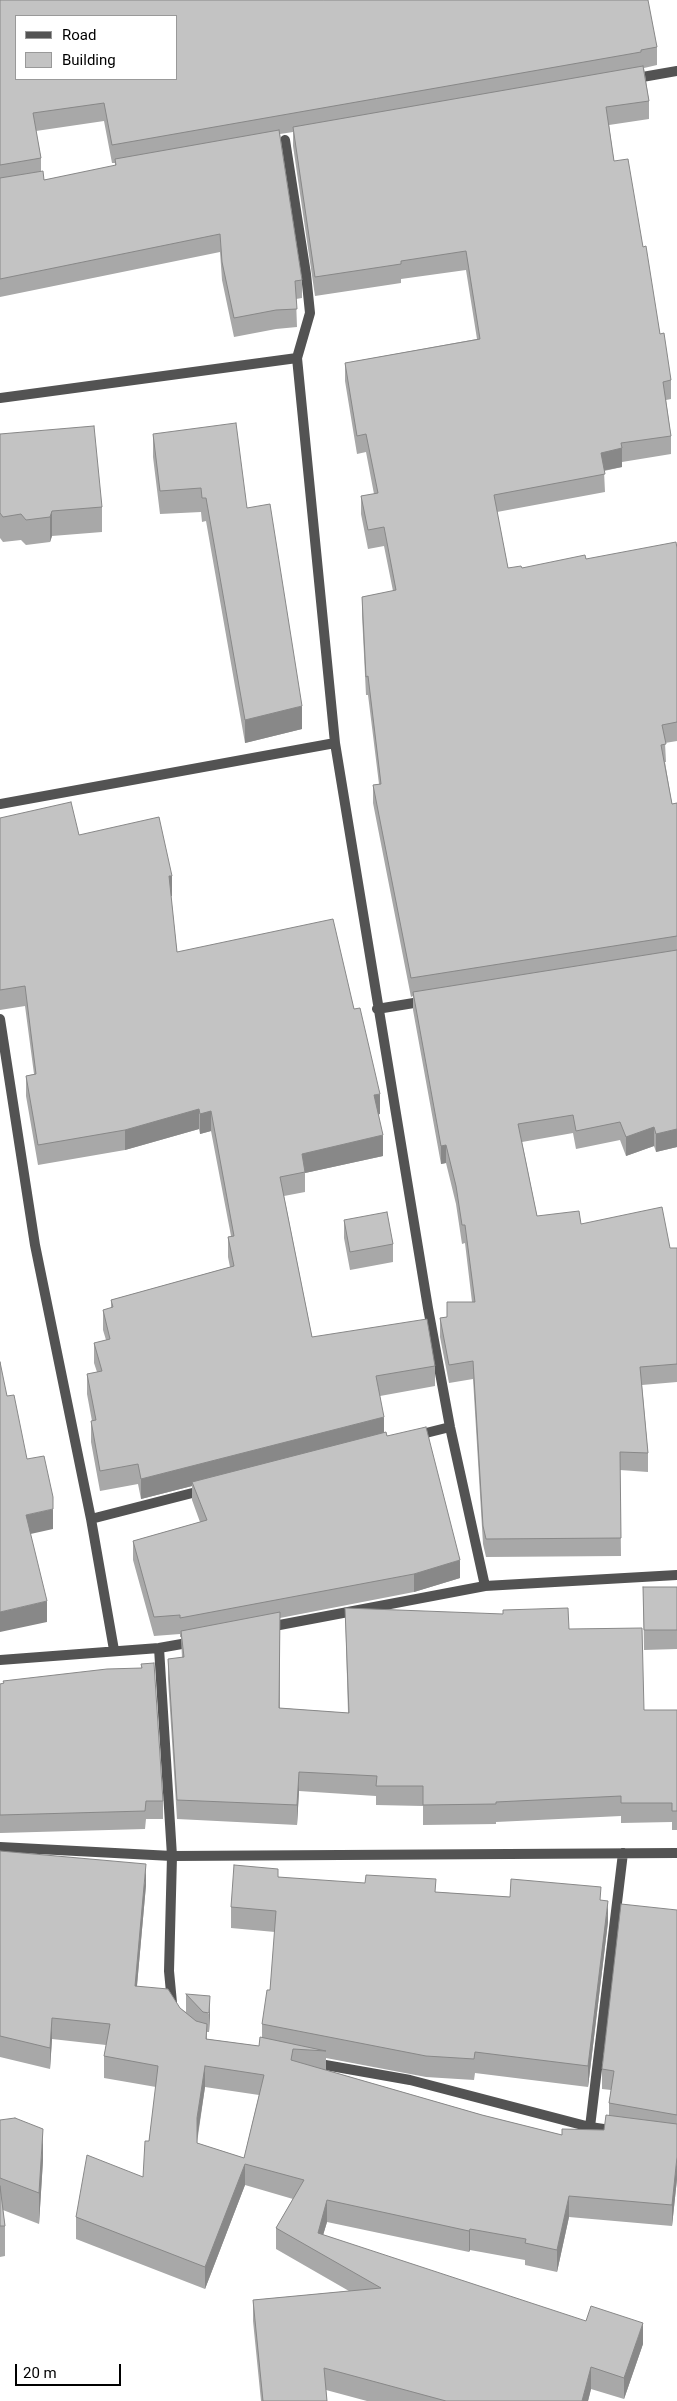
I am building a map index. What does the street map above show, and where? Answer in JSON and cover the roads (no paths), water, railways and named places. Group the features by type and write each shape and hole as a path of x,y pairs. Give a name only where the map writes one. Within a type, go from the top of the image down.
{"street":[{"path":"618,81 677,71"},
{"path":"285,140 306,274 310,313 297,358 336,743 378,1009 450,1427 485,1586"},
{"path":"0,398 297,358"},
{"path":"0,804 336,743"},
{"path":"378,1009 435,999"},
{"path":"0,1019 35,1245 91,1519 114,1650"},
{"path":"402,1440 450,1427"},
{"path":"91,1519 214,1488"},
{"path":"255,1630 485,1586 677,1575"},
{"path":"0,1660 159,1648 207,1639"},
{"path":"159,1648 172,1856 170,2000 180,2016"},
{"path":"0,1847 172,1856 677,1854"},
{"path":"590,2127 623,1853"},
{"path":"300,2060 410,2080 590,2127 629,2132"}]}
